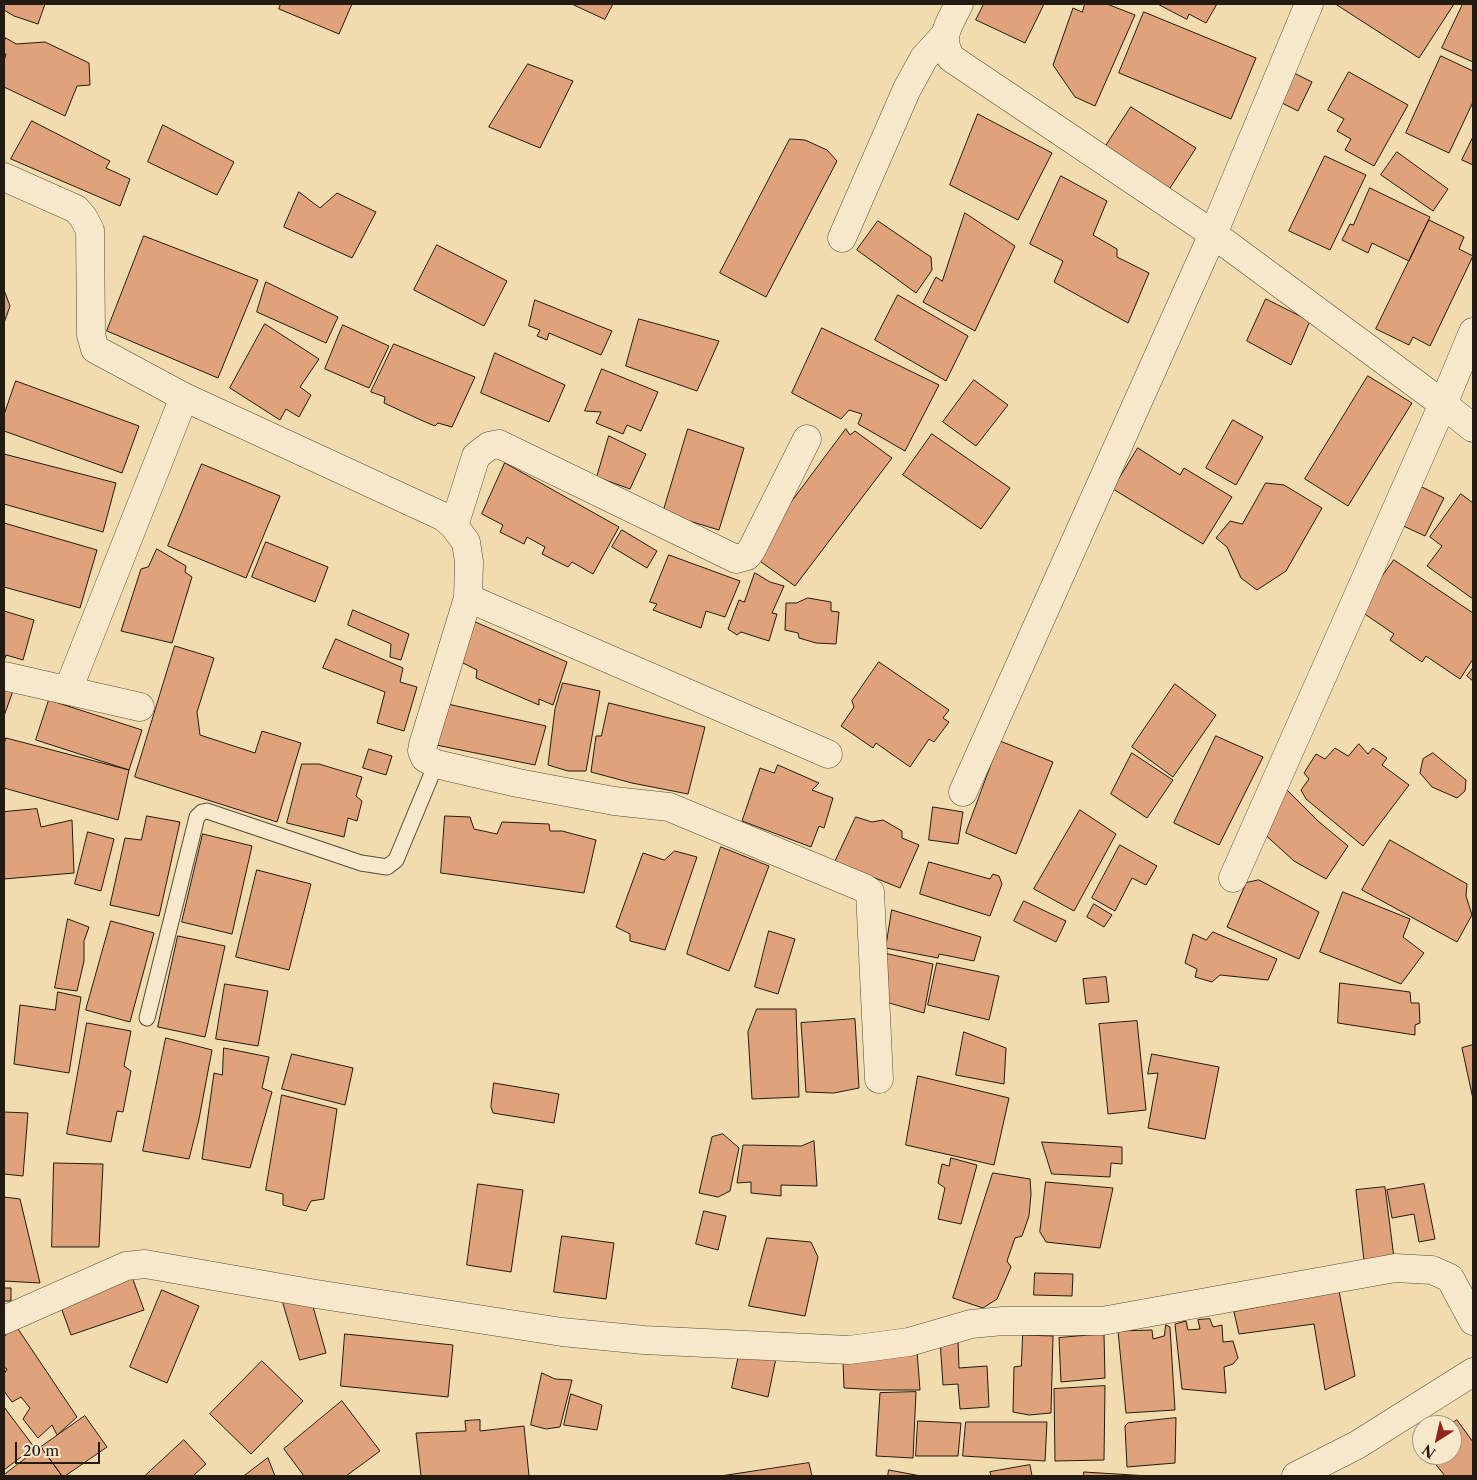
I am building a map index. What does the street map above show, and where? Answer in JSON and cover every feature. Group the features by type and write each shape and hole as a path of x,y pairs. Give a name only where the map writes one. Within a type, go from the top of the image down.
{"street":[{"path":"842,238 907,88 924,58 944,36 959,4"},
{"path":"963,792 1213,234 1309,4"},
{"path":"944,36 945,48 951,58 1213,234 1473,428"},
{"path":"4,177 76,209 90,230 91,335 95,349 184,397 444,517 454,526 466,542 469,562 468,598 423,745 422,752 425,758 436,764 518,783 669,808 870,892 872,901 879,1079"},
{"path":"1233,878 1443,404 1473,332"},
{"path":"68,690 184,397"},
{"path":"454,526 476,456 489,446 498,444 736,559 747,556 752,550 807,439"},
{"path":"468,598 828,754"},
{"path":"4,676 140,707"},
{"path":"4,1320 126,1266 145,1264 316,1294 562,1332 644,1340 850,1350 909,1342 971,1324 1003,1321 1102,1321 1395,1268 1432,1270 1450,1278 1473,1321"},
{"path":"1296,1476 1357,1445 1473,1372"}],"lane":[{"path":"147,1018 198,816 202,812 207,812 362,863 387,867 396,860 436,764"}],"building":[{"path":"4,4 45,4 38,24 14,16 4,10"},
{"path":"281,4 352,4 339,34 279,9"},
{"path":"572,4 613,4 605,19"},
{"path":"984,4 1044,4 1025,43 976,20"},
{"path":"1085,4 1107,4 1135,15 1095,106 1075,97 1053,65 1073,8 1082,12"},
{"path":"1158,4 1217,4 1206,23 1189,14 1187,19"},
{"path":"1338,4 1454,4 1419,58"},
{"path":"1463,4 1473,4 1473,62 1442,48"},
{"path":"1144,12 1256,58 1231,119 1119,73"},
{"path":"6,38 16,44 45,42 89,63 90,85 77,86 65,116 4,87 4,61 6,54 4,54 4,42"},
{"path":"1441,56 1473,71 1473,102 1449,153 1406,133"},
{"path":"528,64 573,81 540,148 489,127"},
{"path":"1288,70 1312,82 1298,111 1274,99"},
{"path":"1349,72 1408,105 1374,166 1345,150 1351,139 1337,131 1344,119 1328,110"},
{"path":"1131,107 1196,148 1168,191 1104,149"},
{"path":"978,114 1052,153 1018,220 950,185"},
{"path":"32,121 110,161 106,168 130,179 120,206 11,159"},
{"path":"163,125 234,162 217,195 148,162"},
{"path":"1473,137 1473,165 1462,160"},
{"path":"790,139 805,140 827,150 837,161 766,297 720,273"},
{"path":"1397,152 1448,189 1433,211 1381,175"},
{"path":"1325,156 1366,175 1330,250 1289,231"},
{"path":"1061,176 1107,201 1093,235 1117,249 1117,257 1149,273 1128,323 1054,282 1063,261 1030,244"},
{"path":"1370,188 1430,217 1409,261 1372,243 1368,253 1342,240 1350,224 1353,225"},
{"path":"299,192 320,208 337,193 376,212 352,258 284,227"},
{"path":"965,213 1015,246 975,331 923,302 936,277 942,281"},
{"path":"1429,220 1464,237 1459,249 1473,256 1430,346 1413,337 1409,345 1376,329"},
{"path":"878,221 931,257 932,270 916,293 857,250"},
{"path":"144,236 258,280 218,378 107,331"},
{"path":"437,245 507,281 484,326 414,290"},
{"path":"266,282 338,317 326,343 257,312"},
{"path":"4,290 10,306 4,323"},
{"path":"898,295 968,336 946,381 875,340"},
{"path":"1266,299 1310,321 1291,365 1247,341"},
{"path":"535,300 612,331 601,355 549,333 547,340 537,336 540,330 529,326"},
{"path":"639,319 719,341 697,391 626,366"},
{"path":"265,324 319,359 300,387 311,395 299,417 286,409 280,420 230,388"},
{"path":"343,325 389,346 369,388 325,369"},
{"path":"822,328 939,385 905,451 858,424 862,414 849,410 841,419 792,393"},
{"path":"394,344 475,377 452,427 438,423 435,426 423,421 384,403 385,397 371,392"},
{"path":"495,353 565,385 549,422 481,393"},
{"path":"602,369 658,392 641,431 627,425 623,434 596,423 601,412 585,411"},
{"path":"1368,376 1412,403 1348,506 1305,479"},
{"path":"974,380 1008,405 976,446 943,422"},
{"path":"16,381 139,426 122,473 4,431 4,415"},
{"path":"1233,420 1263,437 1236,485 1206,468"},
{"path":"688,429 744,448 719,530 663,513"},
{"path":"846,429 850,435 855,431 892,458 795,586 754,557 768,533"},
{"path":"932,434 1010,488 981,529 903,475"},
{"path":"609,436 646,454 630,489 597,477"},
{"path":"1138,448 1180,475 1184,468 1232,497 1203,544 1113,489"},
{"path":"4,454 116,483 103,532 4,504"},
{"path":"505,463 619,527 593,574 572,562 568,567 542,554 545,547 527,537 524,544 500,532 503,525 482,514"},
{"path":"202,464 280,496 246,578 168,546"},
{"path":"1266,483 1284,485 1322,508 1286,571 1257,590 1241,578 1227,547 1216,538 1230,521 1242,524"},
{"path":"1418,485 1444,498 1425,536 1399,524"},
{"path":"1461,494 1473,503 1473,599 1427,566 1442,546 1430,537"},
{"path":"4,523 97,550 80,608 4,587"},
{"path":"622,530 657,551 647,568 612,547"},
{"path":"266,542 328,567 315,602 252,577"},
{"path":"157,549 186,566 185,572 192,577 172,643 121,631 141,569 148,567"},
{"path":"669,555 740,581 725,617 706,611 701,628 653,610 657,604 650,602"},
{"path":"1394,560 1473,613 1473,659 1460,679 1426,656 1422,662 1390,640 1394,634 1359,610"},
{"path":"755,573 770,582 784,586 772,613 777,614 769,641 741,632 737,635 728,629 739,600 744,602"},
{"path":"808,598 831,602 831,611 839,612 836,644 816,643 799,638 798,633 785,630 786,603 796,603"},
{"path":"353,610 409,634 401,660 390,657 391,644 348,625"},
{"path":"4,611 34,620 23,660 6,655 4,661"},
{"path":"473,621 567,662 553,705 539,699 539,705 476,678 477,670 457,660"},
{"path":"336,639 403,668 400,682 417,687 404,731 377,723 385,692 323,668"},
{"path":"175,646 214,658 197,712 200,735 255,753 262,731 301,743 277,822 135,777"},
{"path":"879,662 949,710 943,718 949,722 934,742 929,739 910,767 876,743 873,748 841,726 854,707 852,701"},
{"path":"1473,668 1473,681 1467,676"},
{"path":"563,683 600,691 586,771 568,771 548,765 555,709"},
{"path":"1175,684 1216,715 1173,777 1132,747"},
{"path":"4,688 13,691 4,716"},
{"path":"49,700 142,730 129,770 36,740"},
{"path":"443,703 546,726 535,765 431,744"},
{"path":"609,703 705,727 688,794 632,783 591,772 596,736 601,736"},
{"path":"1216,736 1263,757 1219,845 1174,823"},
{"path":"6,738 129,770 118,820 4,788 4,746"},
{"path":"1000,741 1053,762 1016,854 966,833"},
{"path":"1359,744 1368,754 1373,748 1387,758 1382,765 1409,785 1363,846 1306,799 1301,790 1309,779 1304,773 1316,754 1325,759 1335,748 1348,756"},
{"path":"369,749 392,756 386,775 363,768"},
{"path":"1132,753 1173,780 1147,818 1111,794"},
{"path":"1433,753 1466,780 1465,791 1457,798 1432,787 1420,773 1423,759"},
{"path":"302,764 319,764 362,777 356,796 362,801 357,821 348,818 344,837 287,823"},
{"path":"778,765 819,783 812,790 833,798 824,828 819,826 811,847 742,821 760,768 774,773"},
{"path":"1283,786 1318,821 1348,846 1326,879 1294,861 1261,831"},
{"path":"933,807 963,812 958,844 929,840"},
{"path":"37,809 41,827 72,820 74,873 4,879 4,812"},
{"path":"1080,810 1116,834 1074,911 1034,889"},
{"path":"147,816 180,822 159,916 110,905 125,838 141,840"},
{"path":"445,816 470,817 474,829 497,834 502,822 549,824 550,831 562,831 596,840 584,893 441,873"},
{"path":"856,817 872,822 883,820 902,831 902,838 919,845 900,888 835,862"},
{"path":"88,832 114,839 101,891 75,884"},
{"path":"203,834 252,846 232,934 182,922"},
{"path":"1390,840 1467,884 1466,896 1472,915 1457,942 1362,890"},
{"path":"1120,845 1157,866 1146,885 1132,878 1115,911 1092,898"},
{"path":"721,847 769,866 729,971 687,954"},
{"path":"675,851 697,857 665,950 630,941 630,934 616,927 643,853 664,860"},
{"path":"929,862 990,879 993,874 999,876 1002,884 990,916 920,894"},
{"path":"257,870 311,884 289,970 236,957"},
{"path":"1259,880 1319,912 1299,959 1227,927 1246,883"},
{"path":"1343,892 1410,919 1403,937 1424,953 1401,984 1320,952"},
{"path":"1024,901 1066,921 1056,942 1014,921"},
{"path":"1094,904 1112,915 1104,927 1087,917"},
{"path":"892,910 981,937 974,961 939,954 938,958 886,948"},
{"path":"68,919 89,927 84,941 84,961 77,991 55,988"},
{"path":"111,921 154,933 130,1022 86,1010"},
{"path":"769,931 795,939 778,994 755,987"},
{"path":"1213,932 1277,959 1268,980 1220,975 1212,982 1195,977 1197,969 1185,963 1193,934 1206,940"},
{"path":"178,936 225,946 205,1037 158,1027"},
{"path":"884,953 933,964 924,1013 879,1000"},
{"path":"937,963 999,976 989,1020 928,1005"},
{"path":"1106,977 1109,1002 1086,1004 1083,979"},
{"path":"1340,983 1410,992 1411,1003 1419,1003 1420,1023 1415,1025 1415,1035 1338,1023"},
{"path":"225,984 268,991 258,1046 216,1039"},
{"path":"58,992 81,997 69,1073 14,1064 20,1005 55,1010"},
{"path":"757,1009 796,1009 799,1097 752,1099 748,1032"},
{"path":"855,1019 859,1088 834,1093 806,1092 801,1023"},
{"path":"1137,1021 1146,1110 1108,1114 1099,1024"},
{"path":"87,1023 131,1031 124,1066 131,1071 123,1112 117,1111 111,1142 67,1134"},
{"path":"964,1032 1006,1048 1004,1084 956,1075"},
{"path":"166,1038 212,1050 199,1119 189,1159 143,1151"},
{"path":"1473,1045 1473,1099 1462,1048"},
{"path":"224,1048 269,1057 262,1088 272,1092 250,1168 202,1159 214,1073 222,1075"},
{"path":"292,1054 353,1068 345,1105 282,1089"},
{"path":"1152,1054 1219,1067 1205,1139 1148,1128 1158,1073 1148,1074"},
{"path":"918,1076 1009,1098 994,1165 906,1145"},
{"path":"494,1083 559,1094 554,1123 493,1113 491,1107"},
{"path":"282,1095 337,1109 324,1199 311,1201 306,1211 283,1205 283,1194 266,1190"},
{"path":"4,1112 28,1113 23,1176 4,1174"},
{"path":"723,1134 739,1148 730,1191 718,1197 699,1193 712,1137"},
{"path":"814,1141 817,1186 781,1185 781,1196 751,1193 751,1182 737,1183 743,1145 801,1146"},
{"path":"1042,1142 1122,1147 1122,1164 1111,1163 1110,1177 1052,1174"},
{"path":"951,1158 977,1165 961,1224 938,1219 945,1188 938,1183 942,1164 949,1166"},
{"path":"54,1163 103,1164 99,1247 52,1247"},
{"path":"993,1173 1030,1179 1031,1194 1029,1216 1022,1236 1015,1238 1007,1261 1011,1267 997,1299 983,1308 953,1298"},
{"path":"1046,1182 1113,1188 1100,1248 1046,1242 1040,1232"},
{"path":"478,1184 523,1190 511,1272 467,1265"},
{"path":"1424,1184 1435,1239 1419,1242 1414,1214 1392,1218 1387,1190"},
{"path":"1385,1187 1394,1258 1364,1261 1356,1190"},
{"path":"4,1197 20,1199 40,1283 4,1281"},
{"path":"704,1211 726,1216 718,1250 696,1244"},
{"path":"562,1236 614,1243 606,1299 554,1292"},
{"path":"767,1238 811,1242 818,1257 805,1316 749,1306"},
{"path":"1035,1273 1073,1274 1072,1296 1034,1295"},
{"path":"131,1274 144,1310 71,1335 58,1299"},
{"path":"4,1288 11,1288 11,1301 4,1301"},
{"path":"162,1290 199,1306 167,1383 130,1367"},
{"path":"1339,1291 1355,1376 1325,1390 1314,1324 1239,1334 1234,1312"},
{"path":"282,1299 312,1303 326,1353 300,1360"},
{"path":"1210,1319 1213,1327 1222,1325 1223,1342 1233,1341 1238,1358 1233,1364 1224,1367 1226,1393 1182,1389 1175,1324 1186,1321 1188,1330 1200,1329 1198,1320"},
{"path":"1166,1325 1170,1327 1175,1410 1126,1413 1118,1331 1152,1330 1153,1339 1164,1336"},
{"path":"16,1326 77,1417 57,1435 52,1425 38,1438 23,1419 30,1408 21,1397 12,1402 4,1391 4,1374 7,1369 4,1367 4,1337"},
{"path":"345,1334 453,1345 448,1397 341,1386"},
{"path":"1104,1334 1105,1378 1061,1382 1059,1338"},
{"path":"1023,1335 1053,1336 1051,1413 1029,1415 1013,1412 1014,1367 1021,1366"},
{"path":"958,1339 959,1368 987,1366 989,1407 960,1409 958,1384 943,1385 940,1340"},
{"path":"740,1350 776,1358 768,1397 732,1388"},
{"path":"917,1351 920,1390 844,1388 843,1360"},
{"path":"262,1361 303,1401 251,1454 210,1414"},
{"path":"542,1373 555,1379 572,1380 560,1427 546,1429 531,1425"},
{"path":"1105,1386 1104,1460 1055,1461 1054,1389"},
{"path":"916,1392 913,1458 876,1456 880,1393"},
{"path":"571,1394 602,1405 597,1430 564,1425"},
{"path":"342,1401 380,1451 346,1476 304,1476 284,1449"},
{"path":"4,1407 34,1447 4,1470"},
{"path":"85,1416 107,1447 65,1476 62,1476 41,1447"},
{"path":"1176,1418 1175,1463 1127,1467 1125,1426 1128,1423"},
{"path":"480,1420 480,1431 524,1426 529,1476 421,1476 416,1433 466,1431 465,1421"},
{"path":"918,1421 961,1423 958,1456 916,1456"},
{"path":"966,1422 1047,1422 1045,1461 963,1456"},
{"path":"1462,1427 1473,1442 1473,1476 1445,1476 1436,1465 1462,1465"},
{"path":"184,1440 206,1464 193,1476 145,1476"},
{"path":"41,1447 62,1476 4,1476 4,1475"},
{"path":"268,1458 275,1476 244,1476"},
{"path":"809,1463 812,1476 721,1476"},
{"path":"1030,1465 1032,1476 991,1476 990,1472"},
{"path":"889,1470 921,1476 888,1476"},
{"path":"1084,1472 1149,1476 1084,1476"}]}
